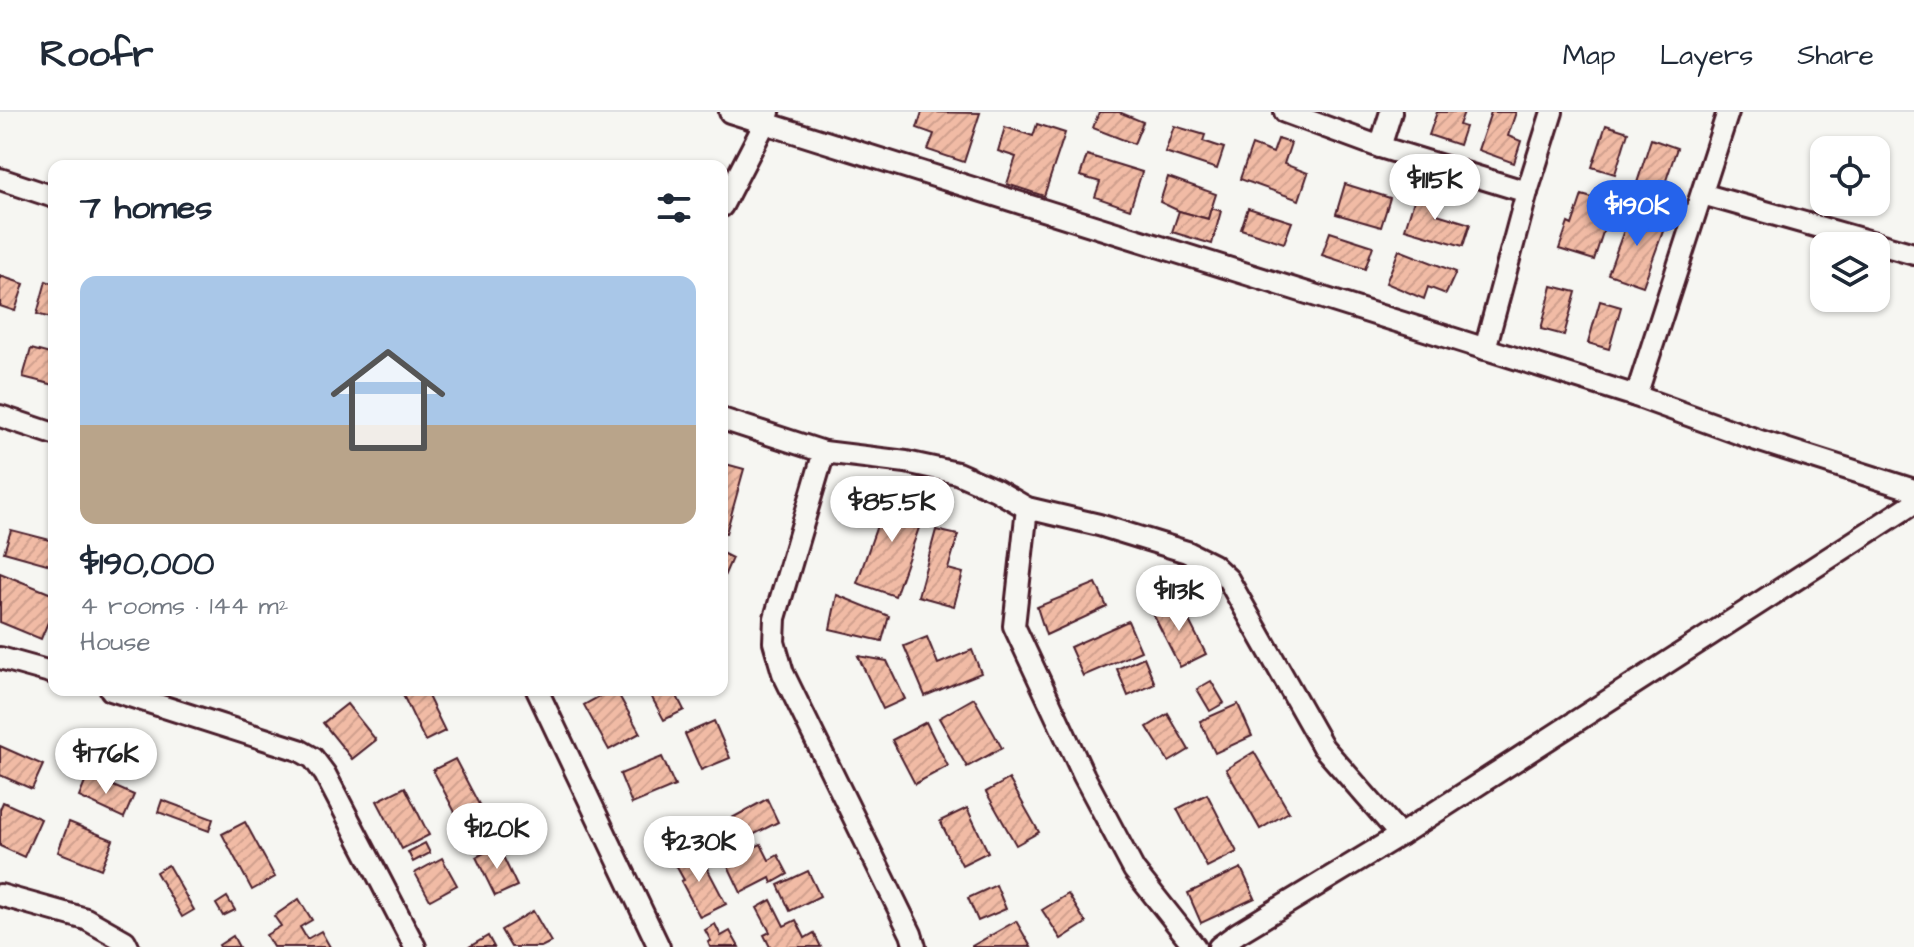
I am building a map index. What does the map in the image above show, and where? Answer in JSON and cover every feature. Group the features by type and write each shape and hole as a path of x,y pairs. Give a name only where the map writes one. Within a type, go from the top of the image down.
{"street":[{"path":"730,112 767,117 1636,396 1757,440 1914,490"},
{"path":"1285,112 1380,147 1527,192"},
{"path":"1380,147 1391,112"},
{"path":"1485,349 1552,112"},
{"path":"1636,396 1728,112"},
{"path":"728,194 767,117"},
{"path":"0,179 48,195"},
{"path":"1702,194 1914,254"},
{"path":"0,416 48,432"},
{"path":"728,421 824,452 906,462 957,473 1027,508 1099,525 1187,552 1213,565 1228,579 1323,747 1400,835"},
{"path":"824,452 775,618 774,642 783,673 915,947"},
{"path":"1219,947 1400,835 1914,503"},
{"path":"1027,508 1014,626 1084,776 1134,870 1195,947"},
{"path":"0,658 48,671"},
{"path":"130,696 299,750 313,758 325,774 415,947"},
{"path":"539,696 659,947"},
{"path":"0,895 86,919 125,941 128,947"}],"building":[{"path":"922,112 980,113 964,162 928,150 934,134 917,128"},
{"path":"1099,112 1119,112 1143,122 1134,144 1093,128"},
{"path":"1437,112 1464,112 1459,125 1465,127 1459,145 1429,135"},
{"path":"1491,112 1516,112 1508,136 1521,141 1514,163 1478,150"},
{"path":"1037,124 1065,133 1044,196 1007,184 1016,157 998,151 1005,127 1033,136"},
{"path":"1606,125 1628,132 1615,174 1592,167"},
{"path":"1174,126 1205,135 1203,141 1224,148 1217,169 1165,152"},
{"path":"1278,139 1291,143 1284,164 1308,173 1299,200 1240,179 1252,145 1273,153"},
{"path":"1651,139 1677,148 1662,192 1637,183"},
{"path":"1087,155 1142,172 1130,209 1095,197 1100,182 1080,176"},
{"path":"1168,177 1216,194 1208,219 1160,202"},
{"path":"1345,184 1390,198 1381,227 1336,214"},
{"path":"1416,194 1441,202 1437,214 1470,224 1463,246 1405,229"},
{"path":"1582,195 1612,204 1594,260 1559,249 1568,223 1572,225"},
{"path":"1211,208 1221,211 1212,244 1172,232 1179,211 1208,219"},
{"path":"1248,208 1292,222 1284,243 1241,229"},
{"path":"1631,211 1666,223 1643,286 1608,274"},
{"path":"1330,232 1373,246 1365,269 1322,255"},
{"path":"1399,250 1456,272 1446,294 1428,287 1424,299 1386,283"},
{"path":"0,276 24,284 15,311 0,306"},
{"path":"46,281 48,317 37,314"},
{"path":"1552,286 1576,292 1564,335 1541,329"},
{"path":"1600,301 1621,307 1609,349 1588,343"},
{"path":"31,349 48,353 48,383 23,377"},
{"path":"728,465 744,469 728,526"},
{"path":"889,491 927,505 895,596 857,583"},
{"path":"11,530 48,539 48,564 4,552"},
{"path":"936,530 958,535 948,569 963,573 954,606 918,596"},
{"path":"0,573 48,593 48,622 41,639 0,622"},
{"path":"1096,583 1107,607 1046,635 1037,607"},
{"path":"837,595 889,616 882,641 830,629"},
{"path":"1178,599 1206,654 1180,667 1152,612"},
{"path":"1128,621 1141,651 1083,676 1070,647"},
{"path":"927,637 938,664 972,650 981,673 925,696 904,646"},
{"path":"858,656 887,661 905,699 883,709"},
{"path":"1144,657 1155,684 1128,696 1117,669"},
{"path":"1211,681 1224,703 1210,711 1197,689"},
{"path":"403,696 428,696 445,731 425,741"},
{"path":"600,696 619,696 640,733 609,750 584,705"},
{"path":"651,696 677,696 684,710 664,720"},
{"path":"974,698 1002,748 967,767 939,718"},
{"path":"347,704 376,740 352,759 323,723"},
{"path":"1238,704 1252,736 1215,753 1200,721"},
{"path":"1168,714 1189,750 1169,762 1147,727"},
{"path":"714,721 730,758 701,770 685,734"},
{"path":"926,722 948,766 915,784 892,740"},
{"path":"0,746 43,765 32,789 0,775"},
{"path":"1254,752 1289,812 1260,829 1226,769"},
{"path":"662,757 675,786 632,804 620,774"},
{"path":"455,759 483,812 461,824 433,770"},
{"path":"88,775 134,795 124,818 79,797"},
{"path":"1009,779 1039,832 1016,845 986,792"},
{"path":"405,787 429,835 402,849 377,801"},
{"path":"1207,794 1237,852 1207,867 1177,809"},
{"path":"767,799 778,822 743,840 732,818"},
{"path":"162,800 213,819 209,831 158,812"},
{"path":"3,802 41,819 24,857 0,846 0,809"},
{"path":"967,808 988,852 962,865 940,821"},
{"path":"732,819 748,850 761,844 769,860 778,855 788,874 772,883 770,878 741,893 711,830"},
{"path":"69,822 113,840 101,869 58,852"},
{"path":"245,822 275,877 252,890 222,834"},
{"path":"425,843 430,853 413,862 408,852"},
{"path":"498,846 517,886 495,896 476,857"},
{"path":"678,848 683,857 693,852 702,870 707,868 726,904 700,917 674,862 678,860 673,851"},
{"path":"442,858 457,885 430,900 415,873"},
{"path":"168,865 194,910 182,917 156,872"},
{"path":"1241,868 1255,898 1201,923 1188,893"},
{"path":"808,871 820,896 790,911 778,885"},
{"path":"996,885 1006,909 978,921 968,898"},
{"path":"1068,894 1086,923 1061,939 1042,910"},
{"path":"227,897 235,910 223,916 216,904"},
{"path":"299,899 312,920 300,927 307,939 321,931 330,947 273,947 266,935 281,926 274,916"},
{"path":"771,900 784,926 796,920 805,938 814,933 821,947 770,947 764,935 770,932 757,908"},
{"path":"533,911 551,942 541,947 511,947 501,930"},
{"path":"1016,921 1031,947 972,947 972,946"},
{"path":"715,924 721,936 730,931 739,947 710,947 708,942 711,941 705,930"},
{"path":"233,936 239,947 220,947 219,945"},
{"path":"488,936 494,947 469,947"}]}
